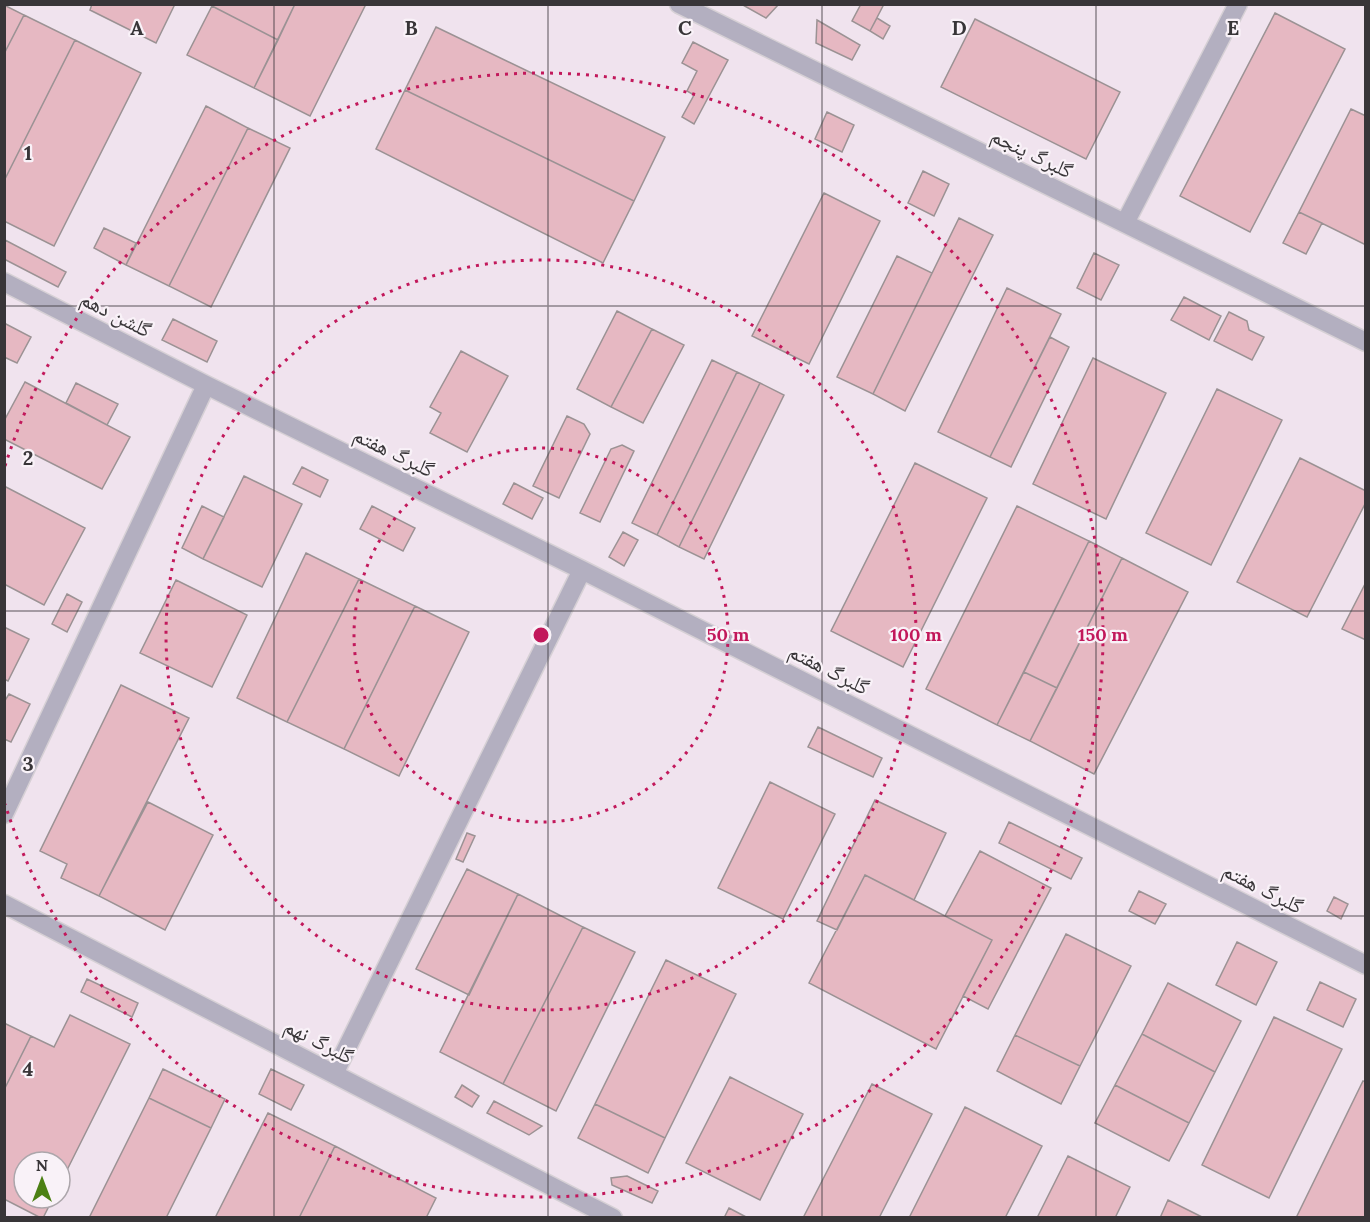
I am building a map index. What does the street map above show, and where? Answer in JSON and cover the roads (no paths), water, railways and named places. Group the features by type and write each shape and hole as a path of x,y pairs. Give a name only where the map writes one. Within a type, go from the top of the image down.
{"street":[{"name":"گلبرگ پنجم","path":"679,4 1365,342"},
{"path":"1125,224 1238,4"},
{"name":"گلشن دهم","path":"4,282 206,385"},
{"path":"4,814 206,385"},
{"name":"گلبرگ هفتم","path":"206,385 582,570 1365,965"},
{"path":"334,1074 582,570"},
{"name":"گلبرگ نهم","path":"4,904 613,1218"}]}
